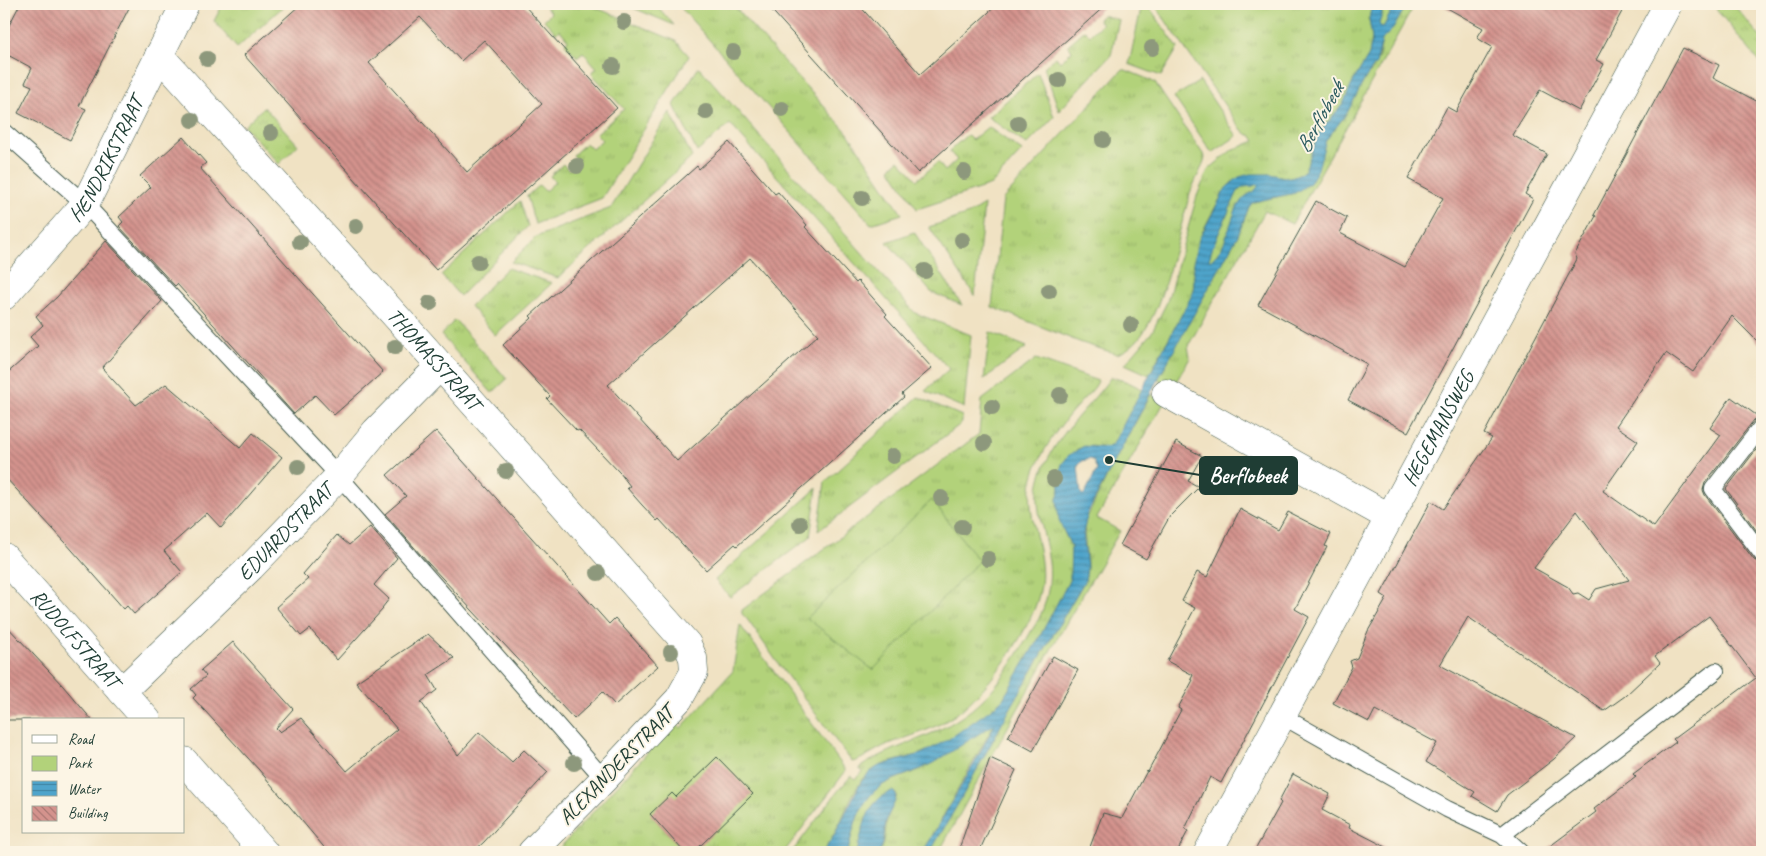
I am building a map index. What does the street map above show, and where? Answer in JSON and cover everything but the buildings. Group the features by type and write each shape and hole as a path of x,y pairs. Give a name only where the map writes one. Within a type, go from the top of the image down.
{"street":[{"name":"HENDRIKSTRAAT","path":"4,296 85,204 185,4"},
{"name":"HEGEMANSWEG","path":"1208,852 1668,4"},
{"name":"THOMASSTRAAT","path":"159,55 440,366 687,644 693,658 694,672"},
{"name":"EDUARDSTRAAT","path":"122,691 251,567 339,476 376,431 440,366"},
{"path":"1166,393 1389,517"},
{"name":"RUDOLFSTRAAT","path":"4,557 145,718"},
{"name":"ALEXANDERSTRAAT","path":"532,852 679,699 694,672"},
{"path":"185,763 264,852"}],"lane":[{"path":"4,132 85,204 339,476 604,779"},
{"path":"1762,426 1713,489 1762,554"},
{"path":"1502,835 1716,671"},
{"path":"1282,716 1448,809 1502,835 1521,852"}],"green space":[{"path":"223,4 286,4 237,48 214,21"},
{"path":"543,4 587,4 676,41 689,56 602,198 535,224 527,196 539,185 545,191 555,182 550,176 563,164 569,170 578,162 573,155 586,143 592,149 602,140 596,134 624,109 591,73 597,68 583,52 577,57 565,44 568,40 560,30 556,33 544,20 551,13"},
{"path":"624,4 655,4 674,25"},
{"path":"683,4 732,4 847,132 902,214 871,224 682,9"},
{"path":"1142,4 1147,4 1178,48 1161,76 1129,64"},
{"path":"1154,4 1372,4 1369,19 1372,38 1369,55 1355,78 1343,104 1319,133 1305,170 1299,175 1290,178 1269,174 1232,182 1226,188 1199,240 1193,264 1192,295 1149,375 1125,364 1152,332 1167,302 1197,196 1208,170 1232,150 1255,141 1251,135 1242,130"},
{"path":"1384,4 1395,4 1384,26 1381,27 1379,24 1382,14 1381,7"},
{"path":"1407,4 1415,4 1292,224 1265,211 1188,346 1190,358 1173,387 1158,379 1238,235 1249,207 1252,203 1258,201 1295,193 1322,152 1326,140 1347,113 1379,57 1382,40 1393,29"},
{"path":"1712,4 1733,4 1762,39 1762,65"},
{"path":"1102,15 1119,20 1111,55 1059,111 1044,67 1056,57 1060,62 1072,51 1068,45 1085,30 1090,35 1102,24 1098,19"},
{"path":"699,67 915,313 971,335 964,408 925,391 949,369 730,124 697,152 674,105"},
{"path":"1123,69 1155,83 1205,157 1190,193 1169,271 1150,322 1141,336 1130,347 1117,354 1082,343 992,307 1003,199"},
{"path":"1038,73 1054,117 1027,145 988,117"},
{"path":"1200,81 1237,136 1212,153 1174,97"},
{"path":"264,107 298,145 279,164 244,126"},
{"path":"670,112 692,157 558,278 511,262 536,237 611,208"},
{"path":"988,127 1022,151 991,185 917,209 890,168 899,160 917,180 938,162 945,171 957,160 949,151 967,135 972,140"},
{"path":"1260,184 1255,191 1243,199 1237,207 1222,247 1211,260 1209,259 1237,193 1242,187"},
{"path":"520,201 528,226 460,296 441,275"},
{"path":"984,205 975,296 929,227 969,214"},
{"path":"914,232 962,305 931,292 887,242"},
{"path":"507,268 552,283 495,335 470,306"},
{"path":"455,320 507,379 492,393 441,335"},
{"path":"990,332 1027,347 984,379"},
{"path":"1036,359 1098,381 1058,429 1036,467 1033,477 1031,491 1032,518 1042,572 1037,601 1030,619 1020,638 995,674 981,691 955,715 930,729 886,745 852,762 742,614 742,610 979,434 982,400"},
{"path":"1111,377 1142,389 1113,444 1107,448 1091,446 1077,449 1059,483 1060,489 1057,499 1063,530 1071,546 1070,579 1039,638 1003,699 974,723 941,744 919,754 887,763 874,769 857,787 831,840 823,852 792,852 851,776 855,779 862,772 859,768 874,759 935,732 964,715 986,697 1012,664 1040,617 1048,588 1050,575 1048,552 1038,503 1039,483 1043,468 1059,440"},
{"path":"1151,394 1164,403 1097,518 1120,531 1050,651 939,852 930,852 1085,580 1087,566 1085,522 1113,464"},
{"path":"918,397 962,416 962,423 818,531 825,482"},
{"path":"817,488 810,537 730,597 715,580"},
{"path":"932,500 979,561 873,670 807,618"},
{"path":"740,625 845,769 845,772 784,852 556,852 675,723 681,728 733,671"},
{"path":"995,723 923,852 879,852 884,844 887,819 897,795 894,792 870,810 857,852 848,852 856,822 871,794 888,782 918,771 945,756"}],"water":[{"path":"1372,4 1384,4 1381,7 1382,14 1379,24 1381,27 1384,26 1395,4 1407,4 1393,29 1382,40 1376,64 1366,77 1347,113 1326,140 1318,169 1310,183 1295,193 1258,201 1252,203 1249,207 1238,235 1158,379 1088,512 1083,533 1087,568 1085,580 930,852 923,852 995,724 933,763 888,782 879,788 871,795 860,812 848,852 823,852 834,836 861,782 870,772 879,766 921,754 949,739 1003,699 1039,638 1070,579 1071,546 1059,521 1057,499 1060,489 1059,474 1062,464 1069,455 1084,446 1107,448 1113,444 1192,295 1194,287 1194,258 1199,239 1226,188 1239,177 1250,174 1269,174 1290,178 1299,175 1305,170 1319,133 1343,104 1355,78 1369,55 1372,38 1369,19","holes":["1259,185 1257,188 1244,198 1237,207 1222,247 1211,260 1209,259 1237,193 1242,187","1093,460 1097,470 1084,495 1081,494 1078,466 1082,461"]},
{"path":"892,791 896,796 887,818 883,844 879,852 857,852 864,825 871,809 883,796"}],"place":[{"name":"Berflobeek","path":"1109,460"}]}
